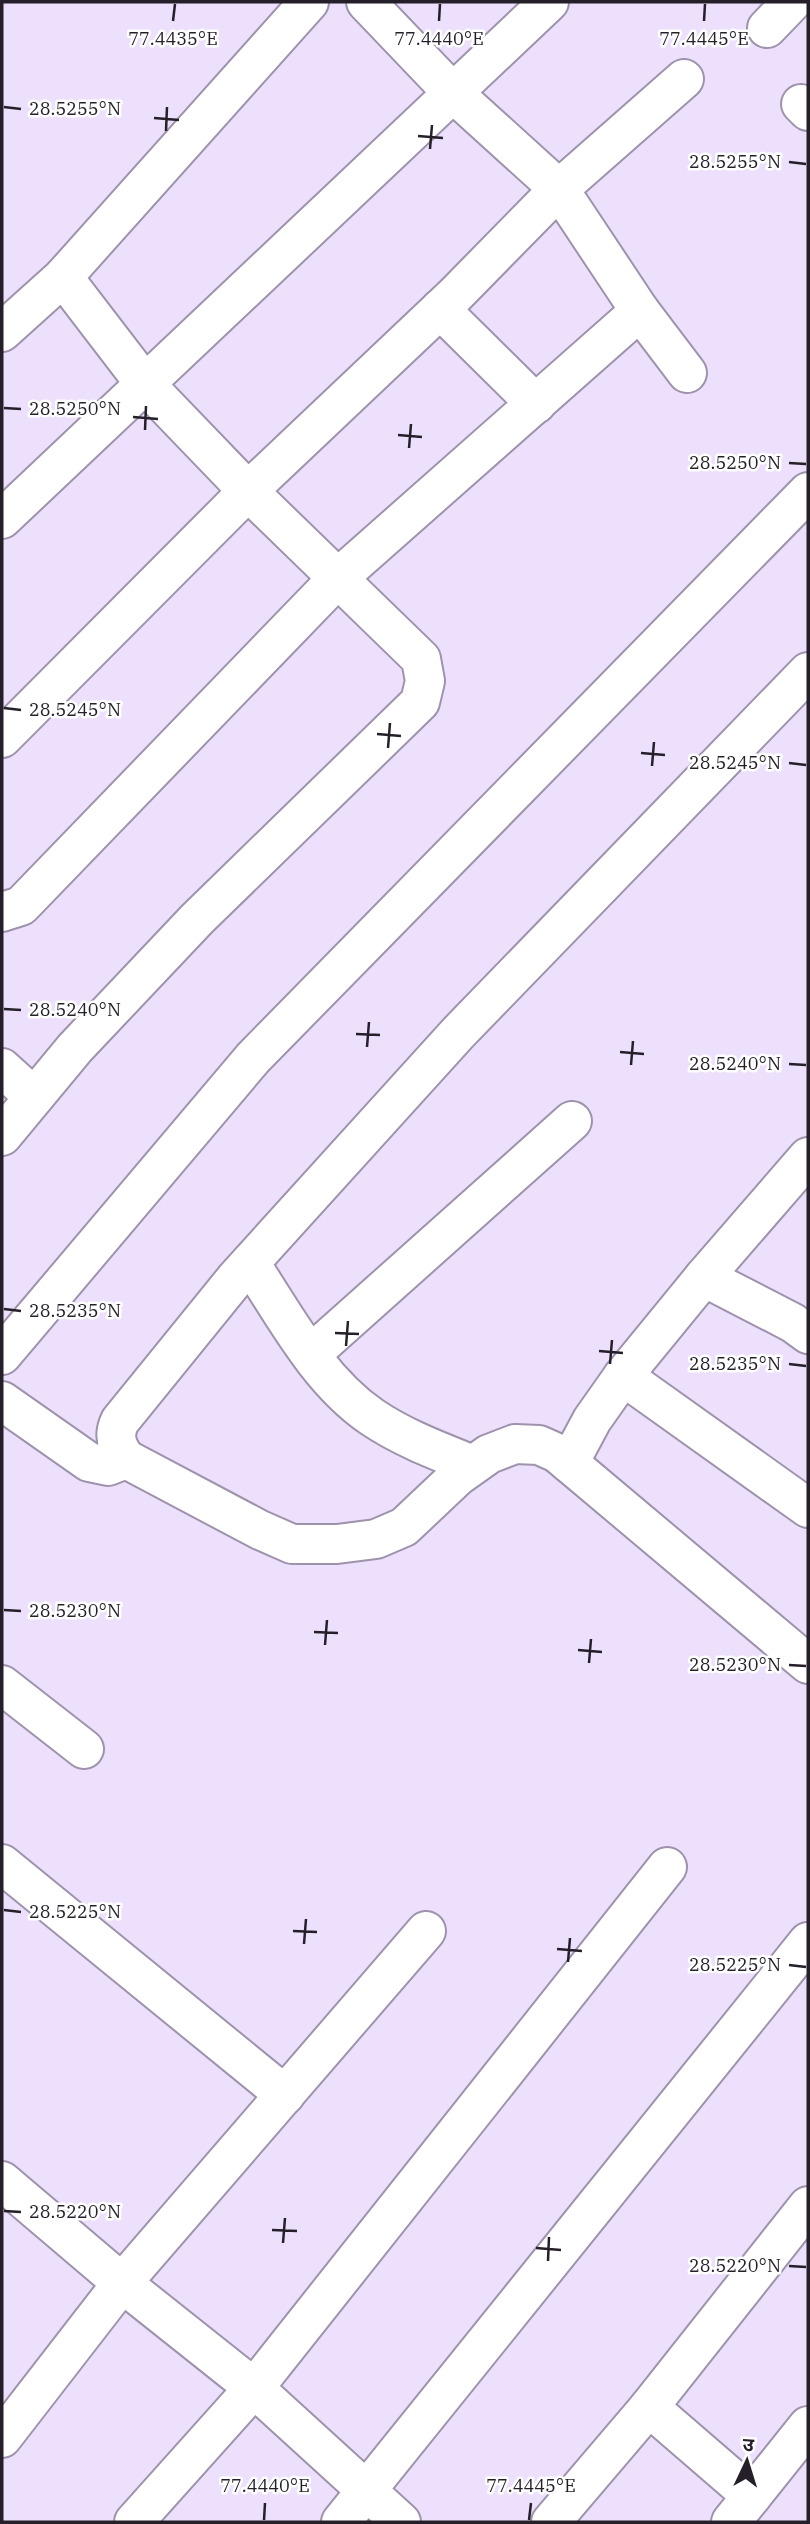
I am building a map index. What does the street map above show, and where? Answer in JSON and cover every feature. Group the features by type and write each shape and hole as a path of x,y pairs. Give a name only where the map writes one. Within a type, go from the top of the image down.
{"street":[{"path":"4,327 63,277 309,2"},
{"path":"366,2 452,92 559,189 640,311 687,373"},
{"path":"2,519 549,2"},
{"path":"2,738 248,491 440,309 559,189 684,79"},
{"path":"2,1136 75,1048 197,919 420,702 425,681 421,659 248,491 145,383 63,277"},
{"path":"440,309 536,404"},
{"path":"2,912 21,906 338,578 640,311"},
{"path":"2,1355 253,1058 808,492"},
{"path":"808,672 458,1034 250,1263 120,1421 115,1431 126,1459 260,1531 292,1544 337,1544 376,1539 404,1527 458,1476 489,1454 516,1444 539,1445 557,1453 808,1664"},
{"path":"2,1068 34,1097"},
{"path":"311,1354 572,1121"},
{"path":"569,1463 592,1420 623,1376 808,1157"},
{"path":"250,1263 311,1354 342,1392 371,1416 413,1441 473,1465"},
{"path":"704,1277 793,1322 808,1334"},
{"path":"623,1376 808,1508"},
{"path":"2,1401 89,1462 108,1466 126,1459"},
{"path":"2,1685 84,1749"},
{"path":"2,1864 285,2095"},
{"path":"134,2522 254,2388 667,1867"},
{"path":"2,2438 122,2283 426,1931"},
{"path":"341,2522 808,1942"},
{"path":"2,2181 122,2283 254,2388 401,2522"},
{"path":"551,2522 804,2221"},
{"path":"649,2407 742,2509 808,2426"}]}
